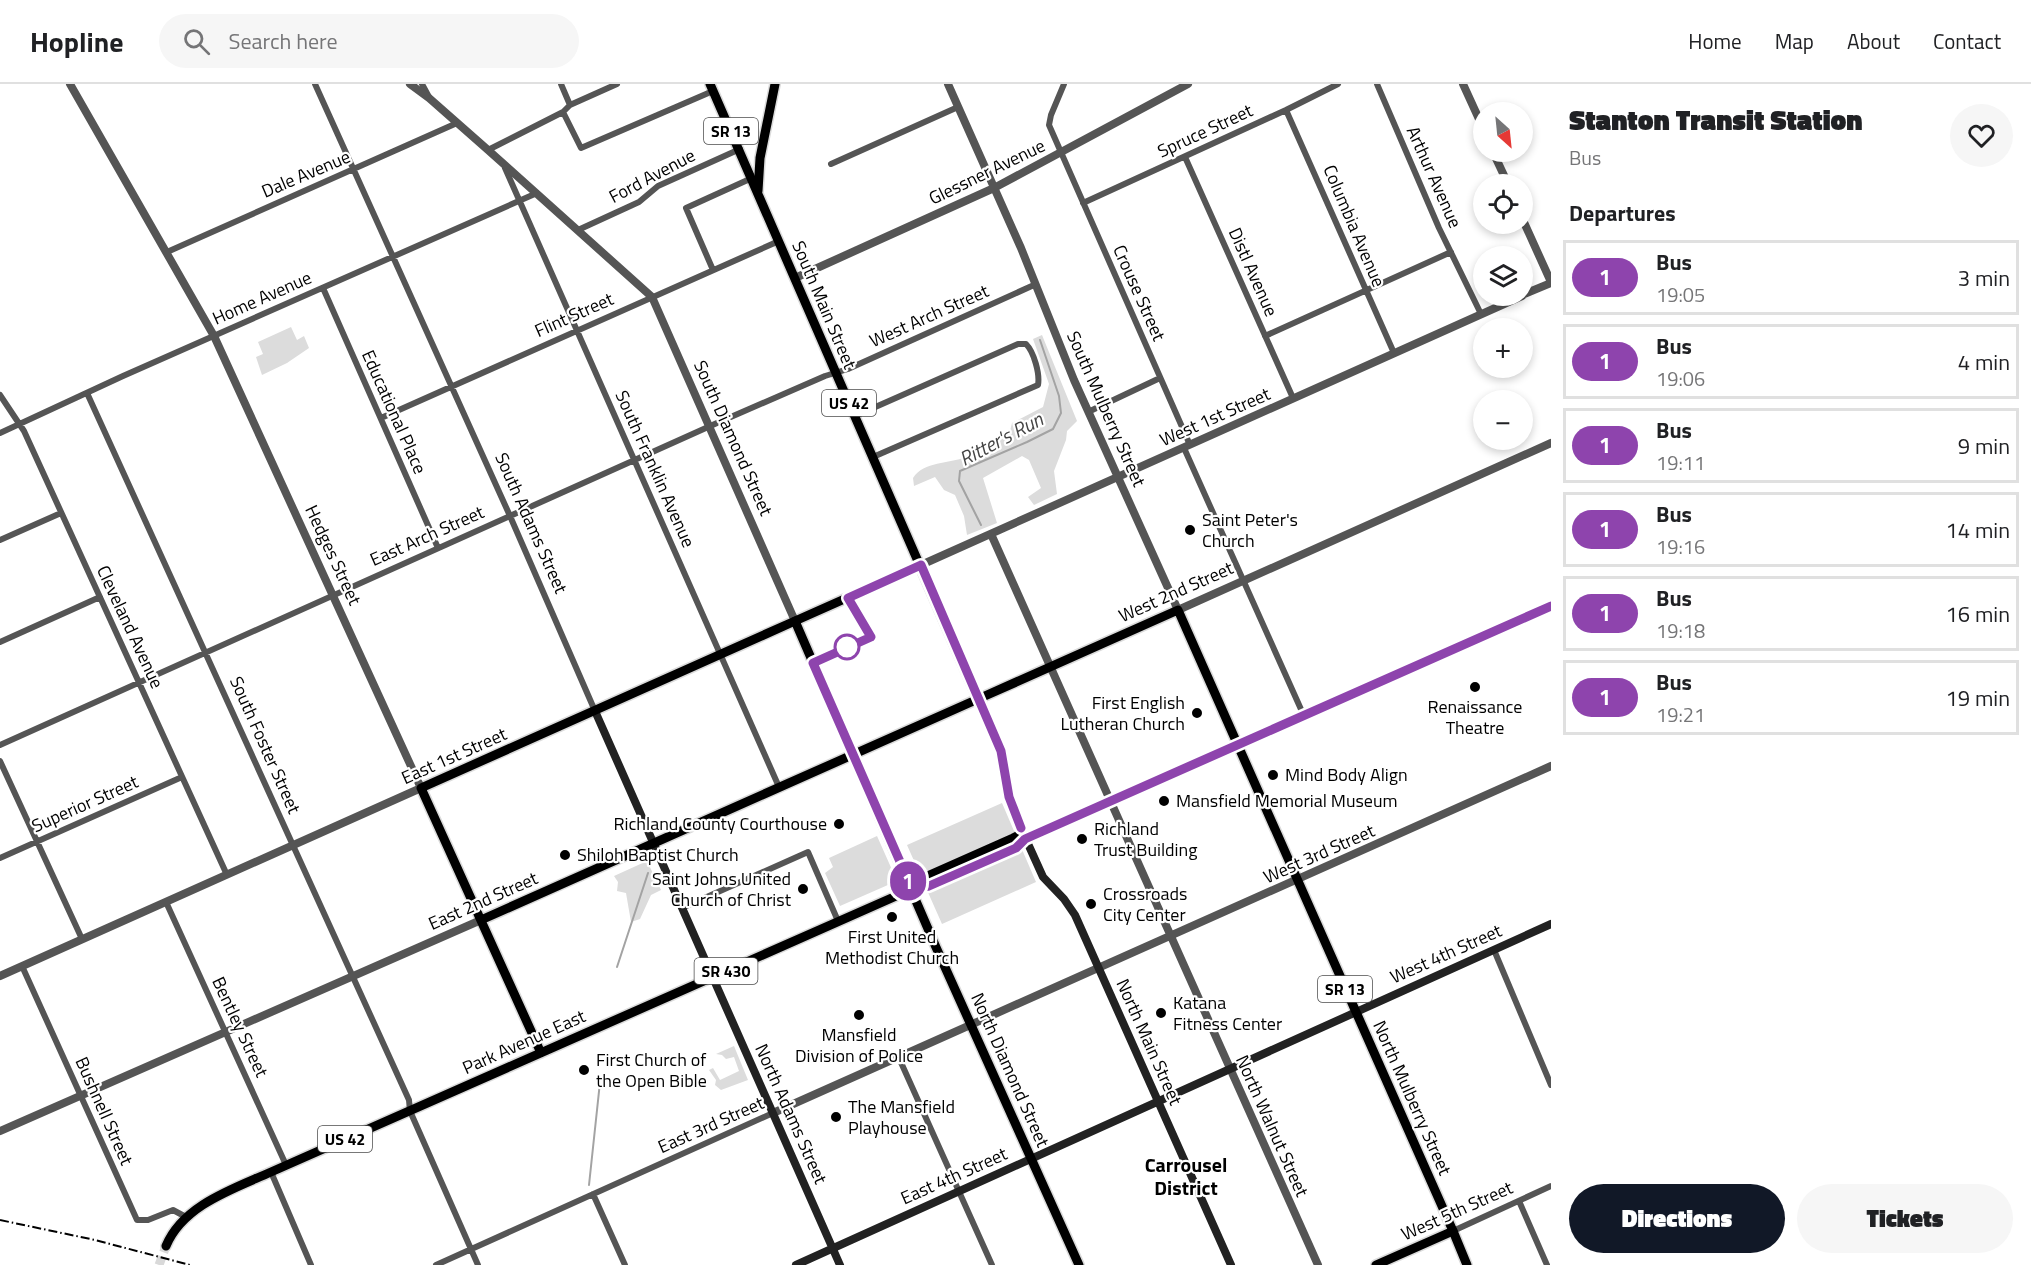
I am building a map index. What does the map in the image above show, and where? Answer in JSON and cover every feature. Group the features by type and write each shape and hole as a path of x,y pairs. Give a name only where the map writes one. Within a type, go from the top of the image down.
{"main road":[{"name":"US 42","path":"758,191 760,158 775,84"},
{"name":"South Main Street","path":"711,87 1001,751 1011,805 1025,839"},
{"name":"East 1st Street","path":"421,788 921,565"},
{"name":"SR 430","path":"1025,839 1551,606"},
{"name":"West 2nd Street","path":"978,699 1178,609"},
{"name":"South Mulberry Street","path":"1178,609 1238,746"},
{"name":"South Diamond Street","path":"795,621 912,889"},
{"name":"East 2nd Street","path":"481,920 978,699"},
{"name":"South Adams Street","path":"595,711 712,977"},
{"name":"North Mulberry Street","path":"1238,746 1467,1265"},
{"name":"Hedges Street","path":"421,788 541,1053"},
{"name":"Park Avenue East","path":"166,1246 175,1229 186,1217 214,1199 838,921 912,889 929,886 1016,848 1025,839"},
{"name":"North Main Street","path":"1025,839 1045,880 1064,899 1072,911 1231,1265"},
{"name":"North Diamond Street","path":"912,889 1079,1265"},
{"name":"West 4th Street","path":"1158,1102 1551,924"},
{"name":"North Adams Street","path":"712,977 840,1265"},
{"name":"East 4th Street","path":"796,1265 1158,1102"},
{"name":"West 5th Street","path":"1377,1265 1453,1231"}],"street":[{"name":"Hedges Street","path":"70,84 214,336 421,788"},
{"name":"South Adams Street","path":"315,84 510,516 595,711"},
{"name":"South Diamond Street","path":"410,84 503,163 652,297 795,621"},
{"path":"422,84 429,98"},
{"path":"561,84 570,105"},
{"path":"488,150 563,112 570,105 617,84"},
{"name":"South Mulberry Street","path":"948,84 1088,412 1178,609"},
{"name":"Crouse Street","path":"1064,84 1049,120 1304,716"},
{"name":"Glessner Avenue","path":"795,278 994,188 1188,84"},
{"name":"Spruce Street","path":"1083,203 1338,84"},
{"name":"Arthur Avenue","path":"1377,84 1481,314"},
{"path":"1463,84 1473,106"},
{"path":"563,112 581,148 711,87"},
{"path":"831,164 958,107"},
{"name":"Columbia Avenue","path":"1286,110 1394,353"},
{"name":"Dale Avenue","path":"167,252 457,123"},
{"name":"Ford Avenue","path":"578,230 639,202 658,186 740,149"},
{"name":"Distl Avenue","path":"1185,157 1293,398"},
{"name":"South Franklin Avenue","path":"503,163 779,787"},
{"path":"713,270 686,208 752,178"},
{"name":"Home Avenue","path":"0,433 537,193"},
{"path":"1529,234 1551,282"},
{"name":"Flint Street","path":"381,418 779,241"},
{"path":"1265,336 1451,252"},
{"name":"West 1st Street","path":"1533,290 1551,282"},
{"name":"West Arch Street","path":"835,372 848,369 1034,285"},
{"name":"Educational Place","path":"323,288 438,548"},
{"name":"West 1st Street","path":"921,565 1498,306"},
{"path":"855,416 1018,344 1026,344 1030,348 1039,379 1038,385 873,458"},
{"name":"East Arch Street","path":"0,745 835,372"},
{"path":"1088,412 1160,378"},
{"name":"South Foster Street","path":"87,393 353,975 409,1100 410,1111 478,1265"},
{"name":"Cleveland Avenue","path":"0,395 19,424 227,875"},
{"name":"West 2nd Street","path":"1178,609 1551,443"},
{"path":"0,540 61,513"},
{"name":"North Walnut Street","path":"991,534 1318,1265"},
{"path":"0,642 100,597"},
{"path":"0,761 82,939"},
{"name":"West 3rd Street","path":"1098,969 1551,766"},
{"name":"Superior Street","path":"0,858 182,777"},
{"name":"East 1st Street","path":"0,976 421,788"},
{"path":"682,908 808,852 838,921"},
{"name":"Bentley Street","path":"166,902 286,1165"},
{"name":"East 2nd Street","path":"0,1131 481,920"},
{"path":"1494,950 1551,1085"},
{"name":"Bushnell Street","path":"22,966 136,1220 148,1220 173,1210 186,1217"},
{"name":"East 3rd Street","path":"435,1265 1098,969"},
{"path":"898,1058 992,1265"},
{"path":"271,1172 311,1265"},
{"name":"West 5th Street","path":"1453,1231 1551,1186"},
{"path":"593,1194 625,1265"},
{"path":"1519,1201 1547,1265"}],"shaded area":[{"path":"291,327 297,340 304,336 309,348 287,363 262,375 256,357 263,354 258,342"},
{"path":"1042,335 1077,421 1067,431 1066,440 1054,471 1057,494 1034,505 1028,497 1041,488 1029,460 1022,456 983,478 997,523 967,535 964,516 955,495 944,490 935,477 914,486 913,478 930,466 966,457 1009,435 1012,423 1043,407 1049,384 1033,339"},
{"path":"1002,803 1036,882 942,924 907,845"},
{"path":"877,836 897,881 840,906 825,873 833,867 829,858"},
{"path":"647,861 661,890 651,895 640,919 631,922 626,893 617,891 618,882 614,876"},
{"path":"734,1046 748,1080 721,1090 715,1085 716,1080 709,1070 713,1068 720,1080 739,1071 734,1057 726,1059 716,1054"}],"waterway":[{"name":"Ritter's Run","path":"981,525 959,481 960,471 1053,429 1061,413 1059,396 1040,340"},
{"path":"617,967 648,873"},
{"name":"Ritter's Run","path":"589,1185 600,1082"}],"tunnel":[{"path":"159,1265 166,1246"}],"railway":[{"path":"0,1220 95,1240 190,1265"}],"bus line":[{"name":"1","path":"1021,828 1009,797 1001,751 921,565 848,598 871,637 813,663 912,889 929,886 988,860 1018,846 1025,839 1551,606"}],"place":[{"name":"Saint Peter's Church","path":"1190,530"},
{"name":"Renaissance Theatre","path":"1475,687"},
{"name":"First English Lutheran Church","path":"1197,713"},
{"name":"Mind Body Align","path":"1273,775"},
{"name":"Mansfield Memorial Museum","path":"1164,801"},
{"name":"Richland County Courthouse","path":"839,824"},
{"name":"Richland Trust Building","path":"1082,839"},
{"name":"Shiloh Baptist Church","path":"565,855"},
{"name":"Saint Johns United Church of Christ","path":"803,889"},
{"name":"Crossroads City Center","path":"1091,904"},
{"name":"First United Methodist Church","path":"892,917"},
{"name":"Katana Fitness Center","path":"1161,1013"},
{"name":"Mansfield Division of Police","path":"859,1015"},
{"name":"First Church of the Open Bible","path":"584,1070"},
{"name":"The Mansfield Playhouse","path":"836,1117"}],"district":[{"name":"Carrousel District","path":"1186,1176"}]}
